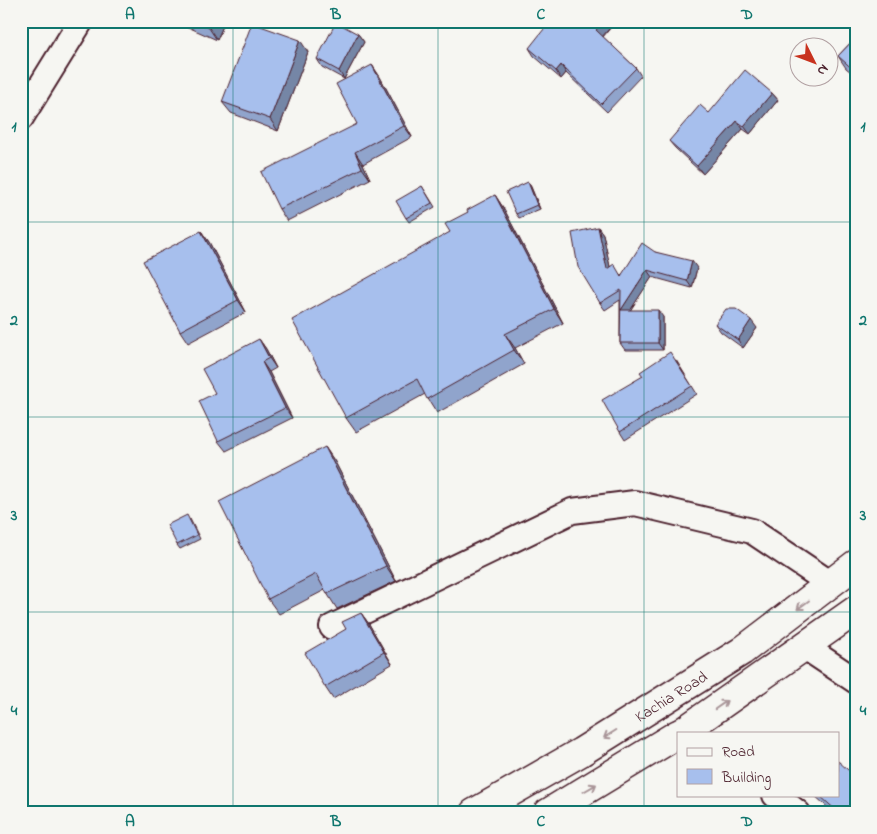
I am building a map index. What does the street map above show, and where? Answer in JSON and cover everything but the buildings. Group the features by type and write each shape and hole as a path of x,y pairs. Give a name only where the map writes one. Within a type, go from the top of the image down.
{"highway":[{"name":"Kachia Road","path":"474,813 581,752 742,651 856,564"},
{"name":"Kachia Road","path":"685,732 856,610"},
{"name":"Kachia Road","path":"548,813 677,737"}],"street":[{"path":"21,118 81,21"},
{"path":"332,627 572,511 635,503 752,531 831,584"},
{"path":"805,647 856,681"},
{"path":"776,796 798,813"}]}
